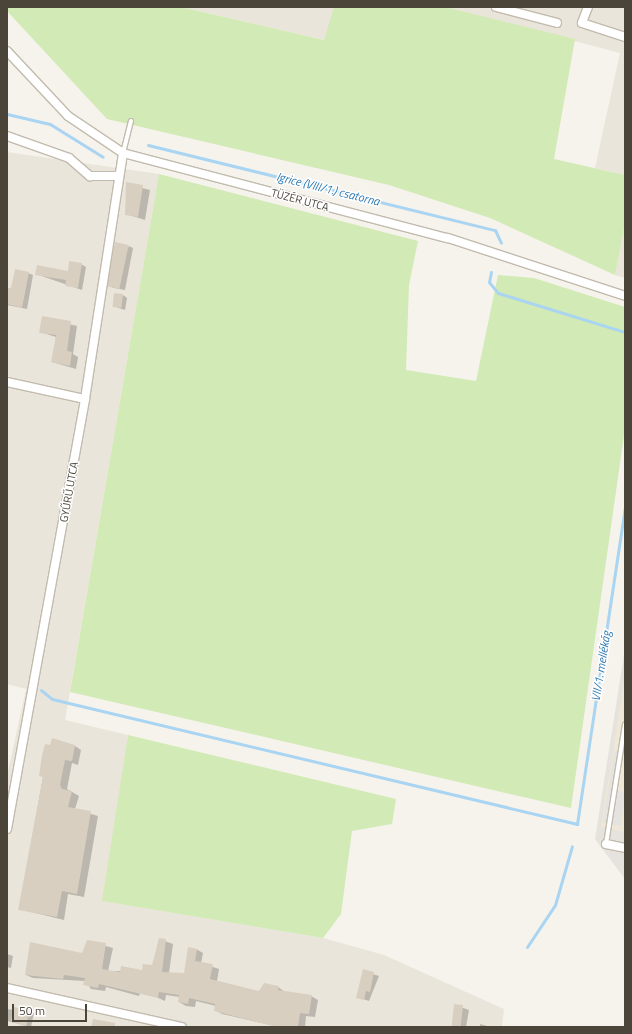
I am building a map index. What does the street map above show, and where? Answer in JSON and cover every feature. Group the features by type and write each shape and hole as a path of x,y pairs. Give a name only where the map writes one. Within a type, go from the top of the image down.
{"street":[{"path":"496,7 557,23"},
{"path":"588,7 582,23 625,38"},
{"name":"TÜZÉR UTCA","path":"7,51 68,116 122,154 448,238 625,296"},
{"path":"7,136 69,158 90,176 119,176"},
{"name":"GYŰRŰ UTCA","path":"7,829 85,398 122,154"},
{"path":"7,382 85,398"},
{"path":"606,844 625,848"},
{"path":"7,988 182,1027"}],"lane":[{"path":"122,154 131,121"},
{"path":"606,844 625,724"}],"shaded area":[{"path":"181,7 334,7 325,40"},
{"path":"445,7 625,7 625,175 595,168 620,53"},
{"path":"7,152 159,174 65,720 128,735 103,901 323,938 384,955 504,1009 502,1027 7,1027 7,776 26,689 7,684"},
{"path":"625,224 625,278 615,275"},
{"path":"625,648 625,879 595,839"},
{"path":"625,677 625,832 601,827"},
{"path":"614,751 620,752 614,790 625,792 621,826 603,823"}],"green space":[{"path":"7,7 181,7 324,40 334,7 445,7 575,39 554,159 625,175 625,224 615,275 490,218 389,185 107,119 7,11"},
{"path":"159,174 418,241 409,285 406,370 476,381 498,275 534,278 625,307 625,428 571,808 70,692"},
{"path":"128,735 396,799 392,824 352,831 341,914 323,938 102,901"}],"building":[{"path":"126,182 143,185 138,217 125,215"},
{"path":"115,242 129,245 119,289 106,286"},
{"path":"69,261 82,263 78,288 65,286 66,280 35,275 37,265 68,271"},
{"path":"15,269 29,272 22,308 7,304 7,288 11,288"},
{"path":"114,293 123,294 121,308 113,307"},
{"path":"42,316 71,321 67,351 72,352 70,366 51,362 56,335 39,333"},
{"path":"52,738 75,745 72,761 65,760 60,785 62,789 72,791 68,807 91,811 77,894 62,891 57,917 18,910 43,777 39,776 42,755 45,744 50,745"},
{"path":"159,938 166,939 162,972 184,973 188,947 197,949 195,961 213,964 210,979 259,991 264,983 279,986 278,990 312,995 309,1014 300,1013 298,1027 277,1027 214,1011 215,1004 189,998 188,1004 178,1002 179,995 159,992 158,998 99,984 98,988 83,985 85,978 64,975 63,979 25,975 30,942 82,953 87,940 106,943 102,969 120,972 121,966 142,970 143,964 152,965"},
{"path":"363,969 374,972 370,992 366,991 364,1000 356,998"},
{"path":"454,1004 463,1005 461,1027 452,1026"},
{"path":"14,1007 29,1010 26,1027 11,1021"},
{"path":"93,1019 115,1023 115,1027 91,1027"}],"waterway":[{"name":"Igrice (VIII/1.) csatorna","path":"7,114 50,124 103,157"},
{"name":"Igrice (VIII/1.) csatorna","path":"148,145 495,230 501,243"},
{"name":"Igrice (VIII/1.) csatorna","path":"491,272 489,282 498,293 625,332"},
{"path":"41,690 52,699 577,824 625,507"},
{"name":"VII/1. mellékág","path":"527,947 555,905 572,846"}]}
